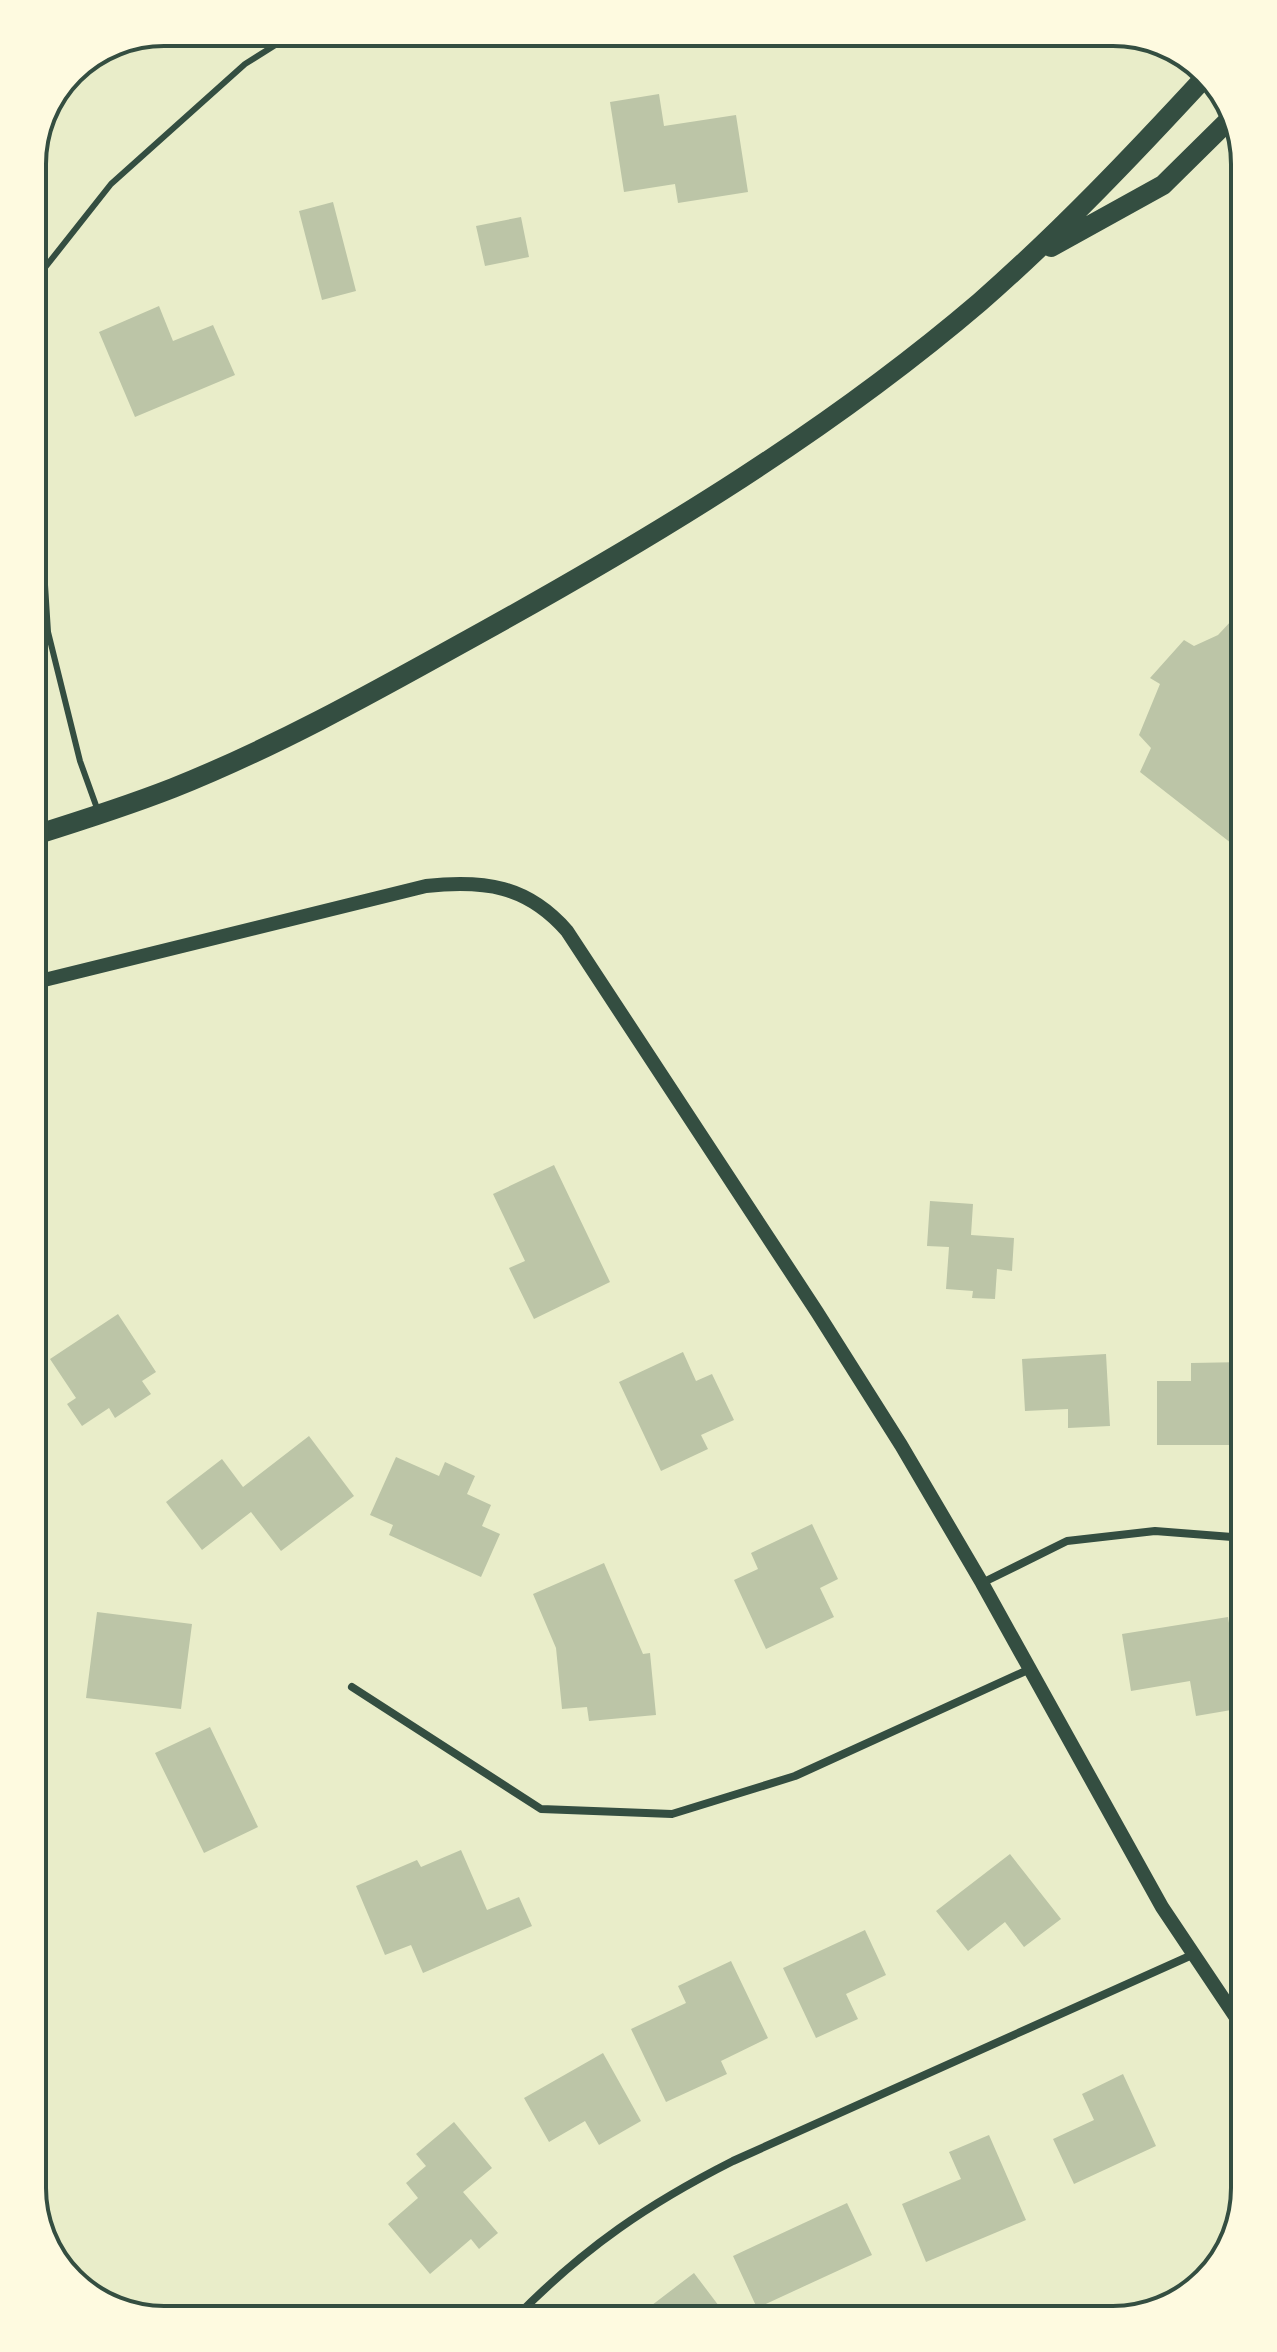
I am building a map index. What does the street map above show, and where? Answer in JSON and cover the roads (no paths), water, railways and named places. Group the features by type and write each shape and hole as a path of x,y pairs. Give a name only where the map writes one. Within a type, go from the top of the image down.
{"main road":[{"path":"46,832 174,788 286,738 511,616 668,524 788,447 891,373 978,303 1136,152 1199,84"},
{"path":"1023,262 1163,185 1224,125"}],"street":[{"path":"46,980 426,886 458,883 504,888 538,904 555,917 665,1079 867,1392 982,1583 1116,1828 1192,1955 1231,2011"},
{"path":"982,1583 1067,1541 1155,1531 1231,1537"},
{"path":"352,1687 541,1809 672,1814 795,1776 1030,1669"},
{"path":"527,2306 601,2240 686,2185 733,2161 1192,1955"}],"lane":[{"path":"46,266 111,184 245,64 274,46"},
{"path":"46,603 51,646 80,761 99,815"}]}
